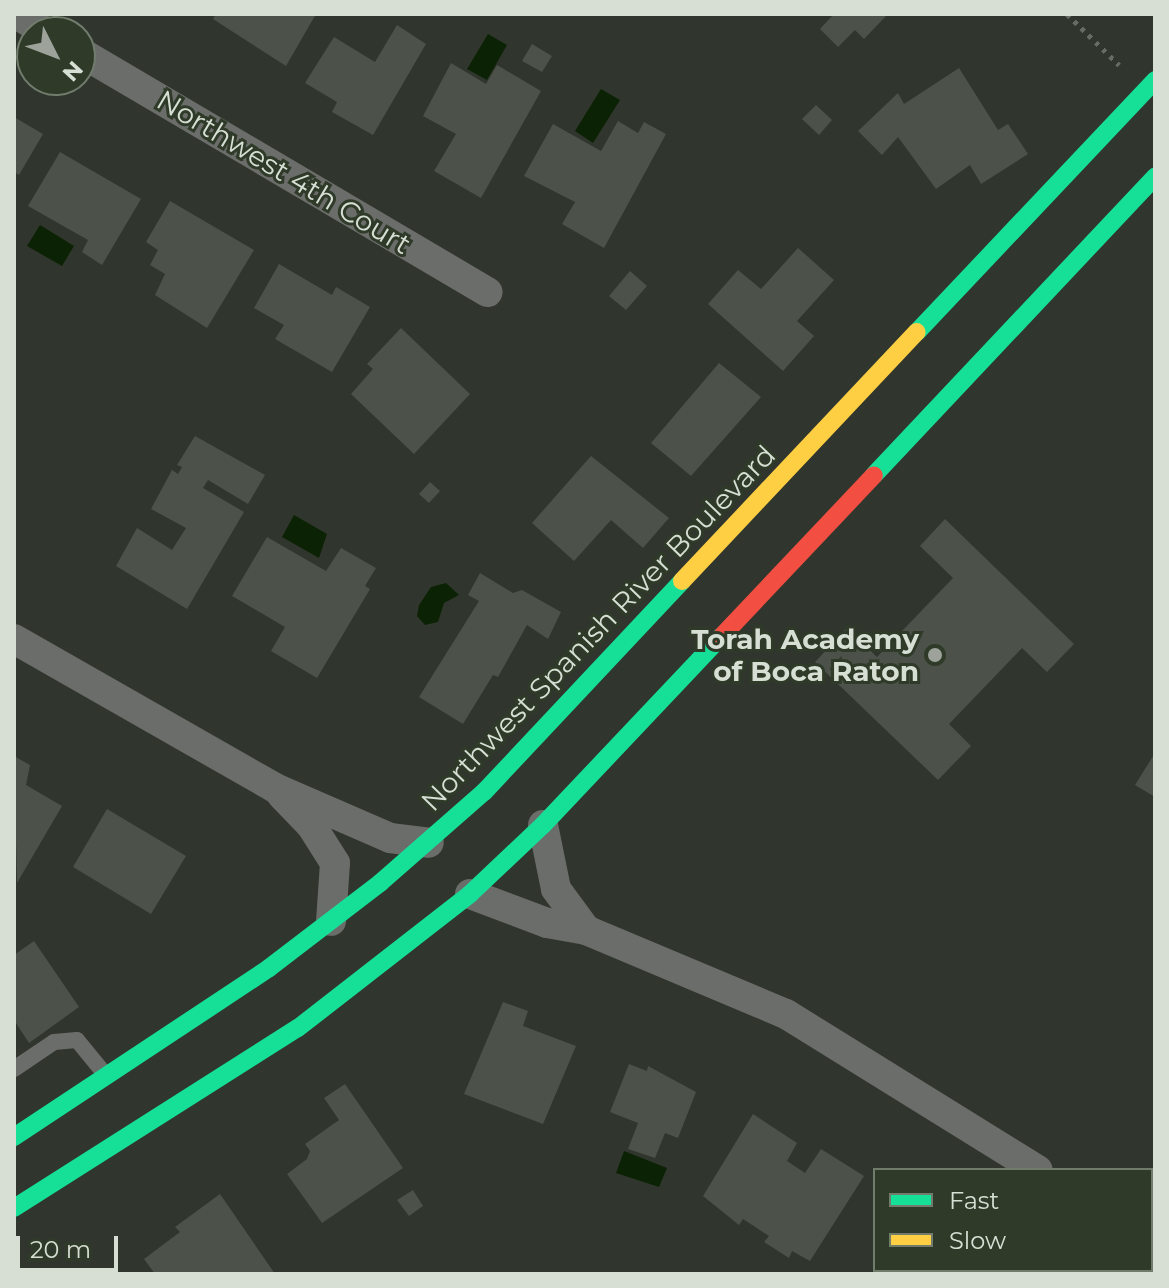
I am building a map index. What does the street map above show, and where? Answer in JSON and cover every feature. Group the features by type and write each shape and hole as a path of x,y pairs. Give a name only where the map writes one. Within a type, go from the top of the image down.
{"main road":[{"name":"Northwest Spanish River Boulevard","path":"14,1137 107,1077 331,921 429,843 531,745 1150,86"},
{"path":"14,1208 298,1028 470,894 543,825 1155,177"}],"street":[{"name":"Northwest 4th Court","path":"96,61 488,292"},
{"path":"14,639 275,788 390,838 429,843"},
{"path":"275,788 311,825 335,863 331,921"},
{"path":"543,825 556,889 586,930"},
{"path":"470,894 547,923 586,930 786,1014 1035,1168"}],"lane":[{"path":"14,1069 54,1042 77,1040 107,1077"}],"path":[{"path":"1067,14 1150,86"}],"shaded area":[{"path":"488,34 507,45 487,80 467,69"},
{"path":"601,89 620,100 593,143 575,131"},
{"path":"40,225 74,246 62,266 27,246"},
{"path":"294,515 327,534 319,558 282,537"},
{"path":"446,583 459,595 444,603 438,622 425,625 417,616 419,605 431,587"},
{"path":"624,1151 667,1168 659,1187 616,1173"},
{"path":"1153,1266 1155,1274 1001,1274 1153,1272"}],"building":[{"path":"216,14 316,14 286,66 213,19"},
{"path":"834,14 888,14 864,39 855,30 838,47 820,29"},
{"path":"397,25 426,44 373,135 332,112 337,102 305,83 334,37 375,62"},
{"path":"532,44 552,56 542,72 522,61"},
{"path":"451,63 486,84 497,65 541,91 481,198 434,171 456,134 423,116"},
{"path":"959,68 998,130 1008,124 1028,154 981,184 970,165 936,189 898,137 882,155 858,131 898,93 904,104"},
{"path":"816,105 832,120 819,135 802,119"},
{"path":"14,117 43,134 19,175 14,172"},
{"path":"618,121 638,133 644,122 666,134 604,248 562,224 575,202 524,176 553,124 601,151"},
{"path":"60,152 141,199 102,265 82,252 88,240 28,206"},
{"path":"170,201 254,250 207,328 155,295 165,274 150,265 158,250 146,242"},
{"path":"798,248 834,280 797,321 814,336 783,371 708,304 738,270 761,289"},
{"path":"279,264 332,295 336,287 370,307 332,372 275,339 284,325 254,308"},
{"path":"630,271 647,286 626,310 609,296"},
{"path":"401,328 470,394 414,454 351,394 373,369 367,364"},
{"path":"719,363 761,397 691,476 651,443"},
{"path":"195,436 265,475 248,504 208,480 203,488 244,512 187,609 116,566 137,528 172,550 186,528 151,509 172,470 178,474 182,467 177,465"},
{"path":"591,456 669,518 643,548 611,520 574,561 532,523"},
{"path":"430,482 440,491 429,503 419,494"},
{"path":"945,519 1074,644 1047,672 1022,648 949,724 971,746 938,780 815,662 847,628 877,657 953,578 920,546"},
{"path":"267,537 326,571 341,548 376,568 365,586 370,589 317,678 271,651 285,627 232,596"},
{"path":"480,573 513,593 522,590 561,612 548,639 527,625 498,677 493,675 463,724 419,697 479,601 468,595"},
{"path":"1155,753 1155,797 1135,785"},
{"path":"14,756 30,765 26,785 62,806 17,883"},
{"path":"107,809 186,856 151,914 73,867"},
{"path":"34,941 79,1007 29,1043 14,1020 14,955"},
{"path":"503,1002 528,1011 523,1026 576,1046 543,1124 464,1094"},
{"path":"629,1064 647,1071 648,1066 696,1092 678,1138 665,1133 655,1158 628,1149 638,1123 610,1112"},
{"path":"345,1084 403,1168 322,1223 287,1174 307,1159 310,1151 305,1144 339,1120 324,1098"},
{"path":"753,1114 797,1143 787,1161 805,1173 821,1149 864,1176 810,1261 792,1251 789,1258 764,1242 769,1236 743,1219 739,1225 703,1196"},
{"path":"413,1190 423,1206 409,1216 397,1200"},
{"path":"220,1194 275,1274 155,1274 144,1259 180,1232 175,1227"}],"traffic: fast":[{"path":"917,332 1155,80"},
{"path":"874,475 1155,177"},
{"path":"14,1137 269,968 380,883 484,792 682,581"},
{"path":"14,1208 298,1028 470,894 543,825 722,636"}],"traffic: slow":[{"path":"682,581 917,332"}],"traffic: jam":[{"path":"722,636 874,475"}],"place":[{"name":"Torah Academy of Boca Raton","path":"935,655"}]}
